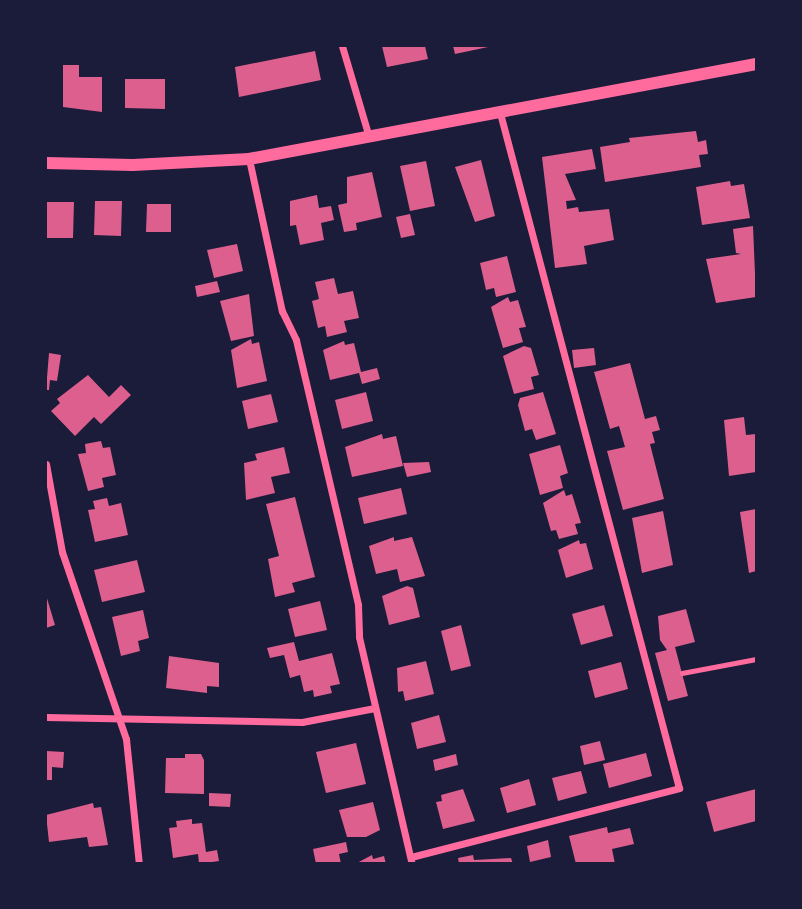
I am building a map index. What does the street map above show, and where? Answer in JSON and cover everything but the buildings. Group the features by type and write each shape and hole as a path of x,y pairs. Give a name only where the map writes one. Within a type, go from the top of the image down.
{"street":[{"path":"342,46 369,138"},
{"path":"46,163 133,165 249,159 757,64"},
{"path":"249,159 282,311 296,340 355,591 359,637 412,860 679,788 500,113"},
{"path":"46,464 62,552 87,634 120,718 139,863"},
{"path":"46,717 302,722 375,708"}],"path":[{"path":"682,673 757,659"}]}
